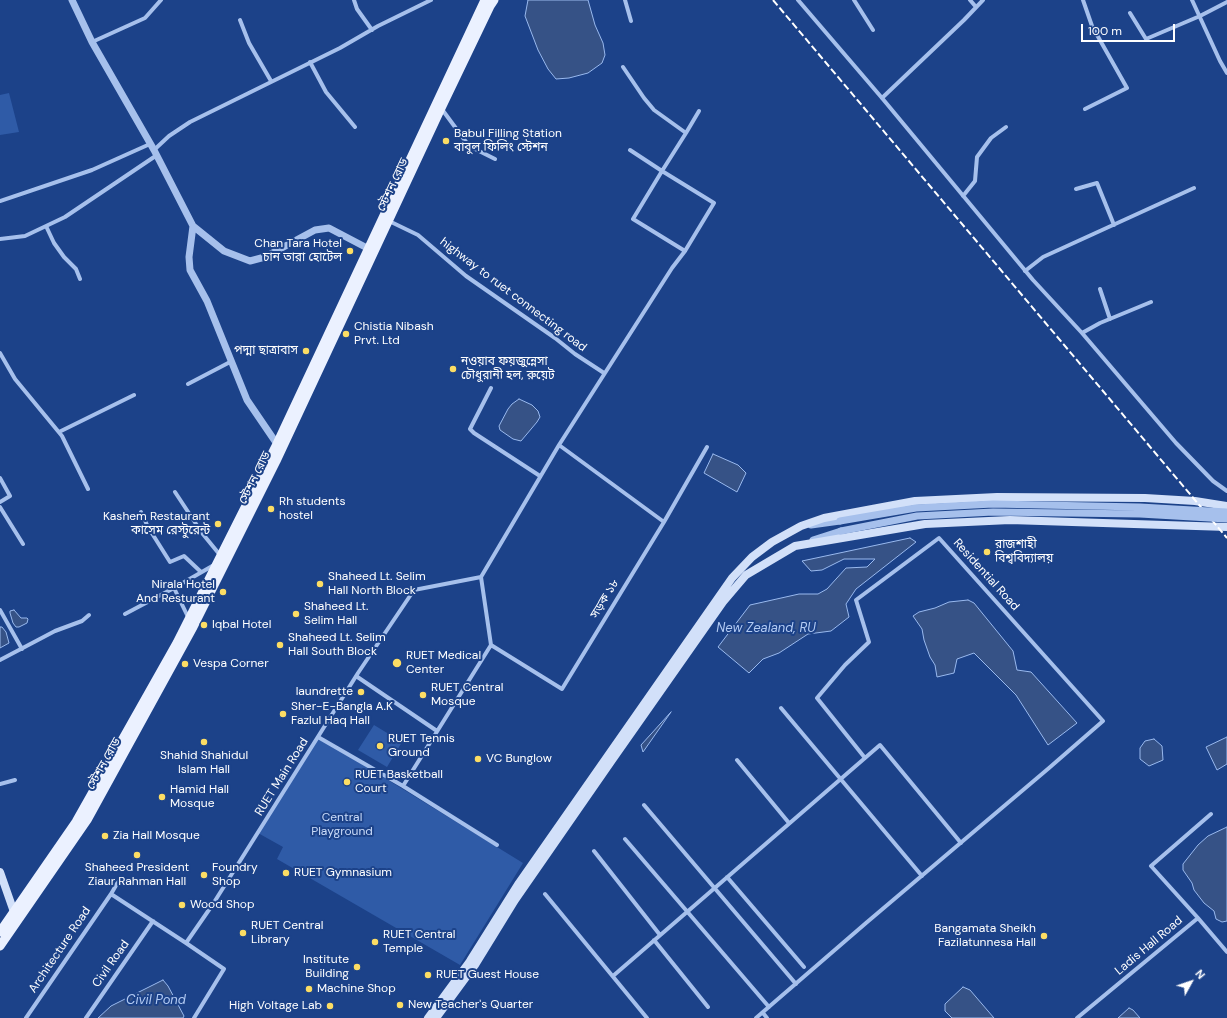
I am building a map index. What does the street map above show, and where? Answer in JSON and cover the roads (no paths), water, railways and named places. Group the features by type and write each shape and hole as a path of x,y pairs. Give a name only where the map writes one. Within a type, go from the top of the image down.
{"main road":[{"name":"স্টেশন রোড","path":"0,932 58,850 90,800 189,619 219,559 279,447 485,0"},
{"name":"স্টেশন রোড","path":"0,946 86,820 193,627 389,222 441,108 494,0"},
{"path":"428,1018 470,961 519,883 732,578 757,553 772,542 801,526 824,518 914,501 982,498 1145,498 1195,501 1227,506"},
{"path":"436,1018 475,965 515,900 605,769 723,602 746,575 795,546 925,524 1010,520 1227,527"},
{"path":"0,872 14,912"}],"street":[{"path":"72,0 92,42 154,150 193,226 224,251 250,261 265,257 315,230 330,228 369,249"},
{"path":"92,42 145,18 161,0"},
{"path":"354,0 357,9 372,30"},
{"path":"0,239 25,236 65,217 154,150 169,136 190,122 340,48 431,0"},
{"path":"625,0 631,21"},
{"path":"798,0 882,98 1025,271 1082,333 1176,443 1213,481 1227,491"},
{"path":"854,0 873,30"},
{"path":"970,0 976,7"},
{"path":"882,98 983,0"},
{"path":"1083,0 1092,26 1127,88 1085,109"},
{"path":"1192,0 1227,73"},
{"path":"1130,13 1146,39 1200,16 1227,2"},
{"path":"240,20 249,43 271,81"},
{"path":"310,62 326,92 355,126"},
{"path":"623,67 654,110 686,133"},
{"path":"441,108 468,146 495,159"},
{"path":"684,251 633,219 699,111"},
{"path":"963,196 975,181 977,157 991,138 1006,127"},
{"path":"0,200 154,150"},
{"path":"404,786 491,645 481,577 540,476 604,373 714,203 630,150"},
{"path":"1076,189 1097,183 1114,225"},
{"path":"1025,271 1043,257 1194,188"},
{"name":"highway to ruet connecting road","path":"389,222 418,236 466,276 604,373"},
{"path":"46,226 64,257 76,269 80,279"},
{"path":"193,226 189,257 190,270 207,301 247,400 279,447"},
{"path":"1100,289 1110,318"},
{"path":"1082,333 1110,318 1151,302"},
{"path":"0,352 15,379 62,436 88,489"},
{"path":"188,384 232,361"},
{"path":"491,388 470,429 540,476"},
{"path":"59,432 134,395"},
{"path":"559,446 664,522"},
{"name":"সড়ক ১৮","path":"491,645 562,690 664,522 707,447"},
{"path":"0,478 10,496 0,502"},
{"path":"125,614 174,588 219,559 175,492"},
{"path":"801,526 916,508 993,504 1140,507 1227,512"},
{"path":"0,507 23,544"},
{"path":"141,512 148,527 170,562 184,556 201,572"},
{"path":"795,546 841,531 916,516 993,512 1140,514 1227,519"},
{"name":"Residential Road","path":"865,758 817,698 845,666 869,642 856,600 939,538 1103,721 961,844"},
{"name":"RUET Main Road","path":"186,943 213,904 356,676 414,590 481,577"},
{"path":"174,588 189,619"},
{"path":"0,610 22,649"},
{"path":"0,660 55,631 82,620 89,615"},
{"path":"356,676 438,731"},
{"path":"780,708 922,876"},
{"path":"318,737 404,786 496,844"},
{"path":"613,976 880,745 961,844 756,1018"},
{"path":"737,760 789,823"},
{"path":"0,784 15,780"},
{"path":"644,805 796,984"},
{"path":"1198,918 1151,866 1211,814"},
{"path":"625,839 769,1007"},
{"path":"594,851 660,935"},
{"path":"727,877 804,967"},
{"name":"Architecture Road","path":"26,1018 118,882"},
{"path":"110,894 224,969 194,1018"},
{"path":"544,894 647,1018"},
{"name":"Ladis Hall Road","path":"1077,1018 1198,918 1227,952"},
{"name":"Civil Road","path":"86,1018 153,921"},
{"path":"654,940 708,1007"},
{"path":"762,1013 767,1018"}],"water":[{"path":"528,0 588,0 595,25 603,43 605,55 602,63 588,73 569,78 556,79 548,69 538,50 525,16"},
{"path":"519,399 532,405 538,411 540,417 521,441 513,439 500,430 499,426 508,409"},
{"path":"713,454 738,465 746,473 737,492 704,473"},
{"name":"New Zealand, RU","path":"910,538 916,542 856,589 846,604 849,617 831,631 808,634 779,653 763,659 749,673 718,647 750,605 799,594 818,594 827,589 846,568 867,567 875,559 844,559 822,570 811,571 802,561"},
{"path":"968,600 974,603 1013,651 1017,670 1031,672 1077,723 1048,745 1016,695 974,653 957,659 954,673 937,677 935,665 930,657 922,629 913,616 919,612 935,608 949,602"},
{"path":"14,610 21,618 28,619 27,623 16,627 10,613 10,611"},
{"path":"0,627 2,627 6,632 9,643 0,648"},
{"path":"671,712 643,752 641,745"},
{"path":"1227,737 1227,764 1217,770 1206,747"},
{"path":"1154,739 1162,746 1163,760 1149,766 1140,759 1140,748 1145,741"},
{"path":"1227,827 1227,921 1222,922 1216,919 1214,911 1204,903 1194,890 1192,883 1183,870 1183,864 1198,845 1208,836"},
{"name":"Civil Pond","path":"163,980 168,986 184,1016 183,1018 98,1018 111,1006"},
{"path":"963,987 970,990 994,1018 952,1018 945,1011 945,1004"},
{"path":"1129,1008 1133,1010 1140,1018 1118,1018"}],"railway":[{"path":"773,0 1227,538"}],"place":[{"name":"Babul Filling Station বাবুল ফিলিং স্টেশন","path":"446,141"},
{"name":"Chan Tara Hotel চান তারা হোটেল","path":"350,251"},
{"name":"Chistia Nibash Prvt. Ltd","path":"346,334"},
{"name":"পদ্মা ছাত্রাবাস","path":"306,351"},
{"name":"নওয়াব ফয়জুন্নেসা চৌধুরানী হল, রুয়েট","path":"453,369"},
{"name":"Rh students hostel","path":"271,509"},
{"name":"Kashem Restaurant কাসেম রেস্টুরেন্ট","path":"218,524"},
{"name":"রাজশাহী বিশ্ববিদ্যালয়","path":"987,552"},
{"name":"Shaheed Lt. Selim Hall North Block","path":"320,584"},
{"name":"Nirala Hotel And Resturant","path":"223,592"},
{"name":"Shaheed Lt. Selim Hall","path":"296,614"},
{"name":"Iqbal Hotel","path":"204,625"},
{"name":"Shaheed Lt. Selim Hall South Block","path":"280,645"},
{"name":"RUET Medical Center","path":"397,663"},
{"name":"Vespa Corner","path":"185,664"},
{"name":"laundrette","path":"361,692"},
{"name":"RUET Central Mosque","path":"423,695"},
{"name":"Sher-E-Bangla A.K Fazlul Haq Hall","path":"283,714"},
{"name":"Shahid Shahidul Islam Hall","path":"204,742"},
{"name":"RUET Tennis Ground","path":"380,746"},
{"name":"VC Bunglow","path":"478,759"},
{"name":"RUET Basketball Court","path":"347,782"},
{"name":"Hamid Hall Mosque","path":"162,797"},
{"name":"Zia Hall Mosque","path":"105,836"},
{"name":"Shaheed President Ziaur Rahman Hall","path":"137,855"},
{"name":"RUET Gymnasium","path":"286,873"},
{"name":"Foundry Shop","path":"204,875"},
{"name":"Wood Shop","path":"182,905"},
{"name":"RUET Central Library","path":"243,933"},
{"name":"Bangamata Sheikh Fazilatunnesa Hall","path":"1044,936"},
{"name":"RUET Central Temple","path":"375,942"},
{"name":"Institute Building","path":"357,967"},
{"name":"RUET Guest House","path":"428,975"},
{"name":"Machine Shop","path":"309,989"},
{"name":"New Teacher's Quarter","path":"400,1005"},
{"name":"High Voltage Lab","path":"330,1006"}],"park label":[{"name":"Central Playground","path":"342,825"}]}
